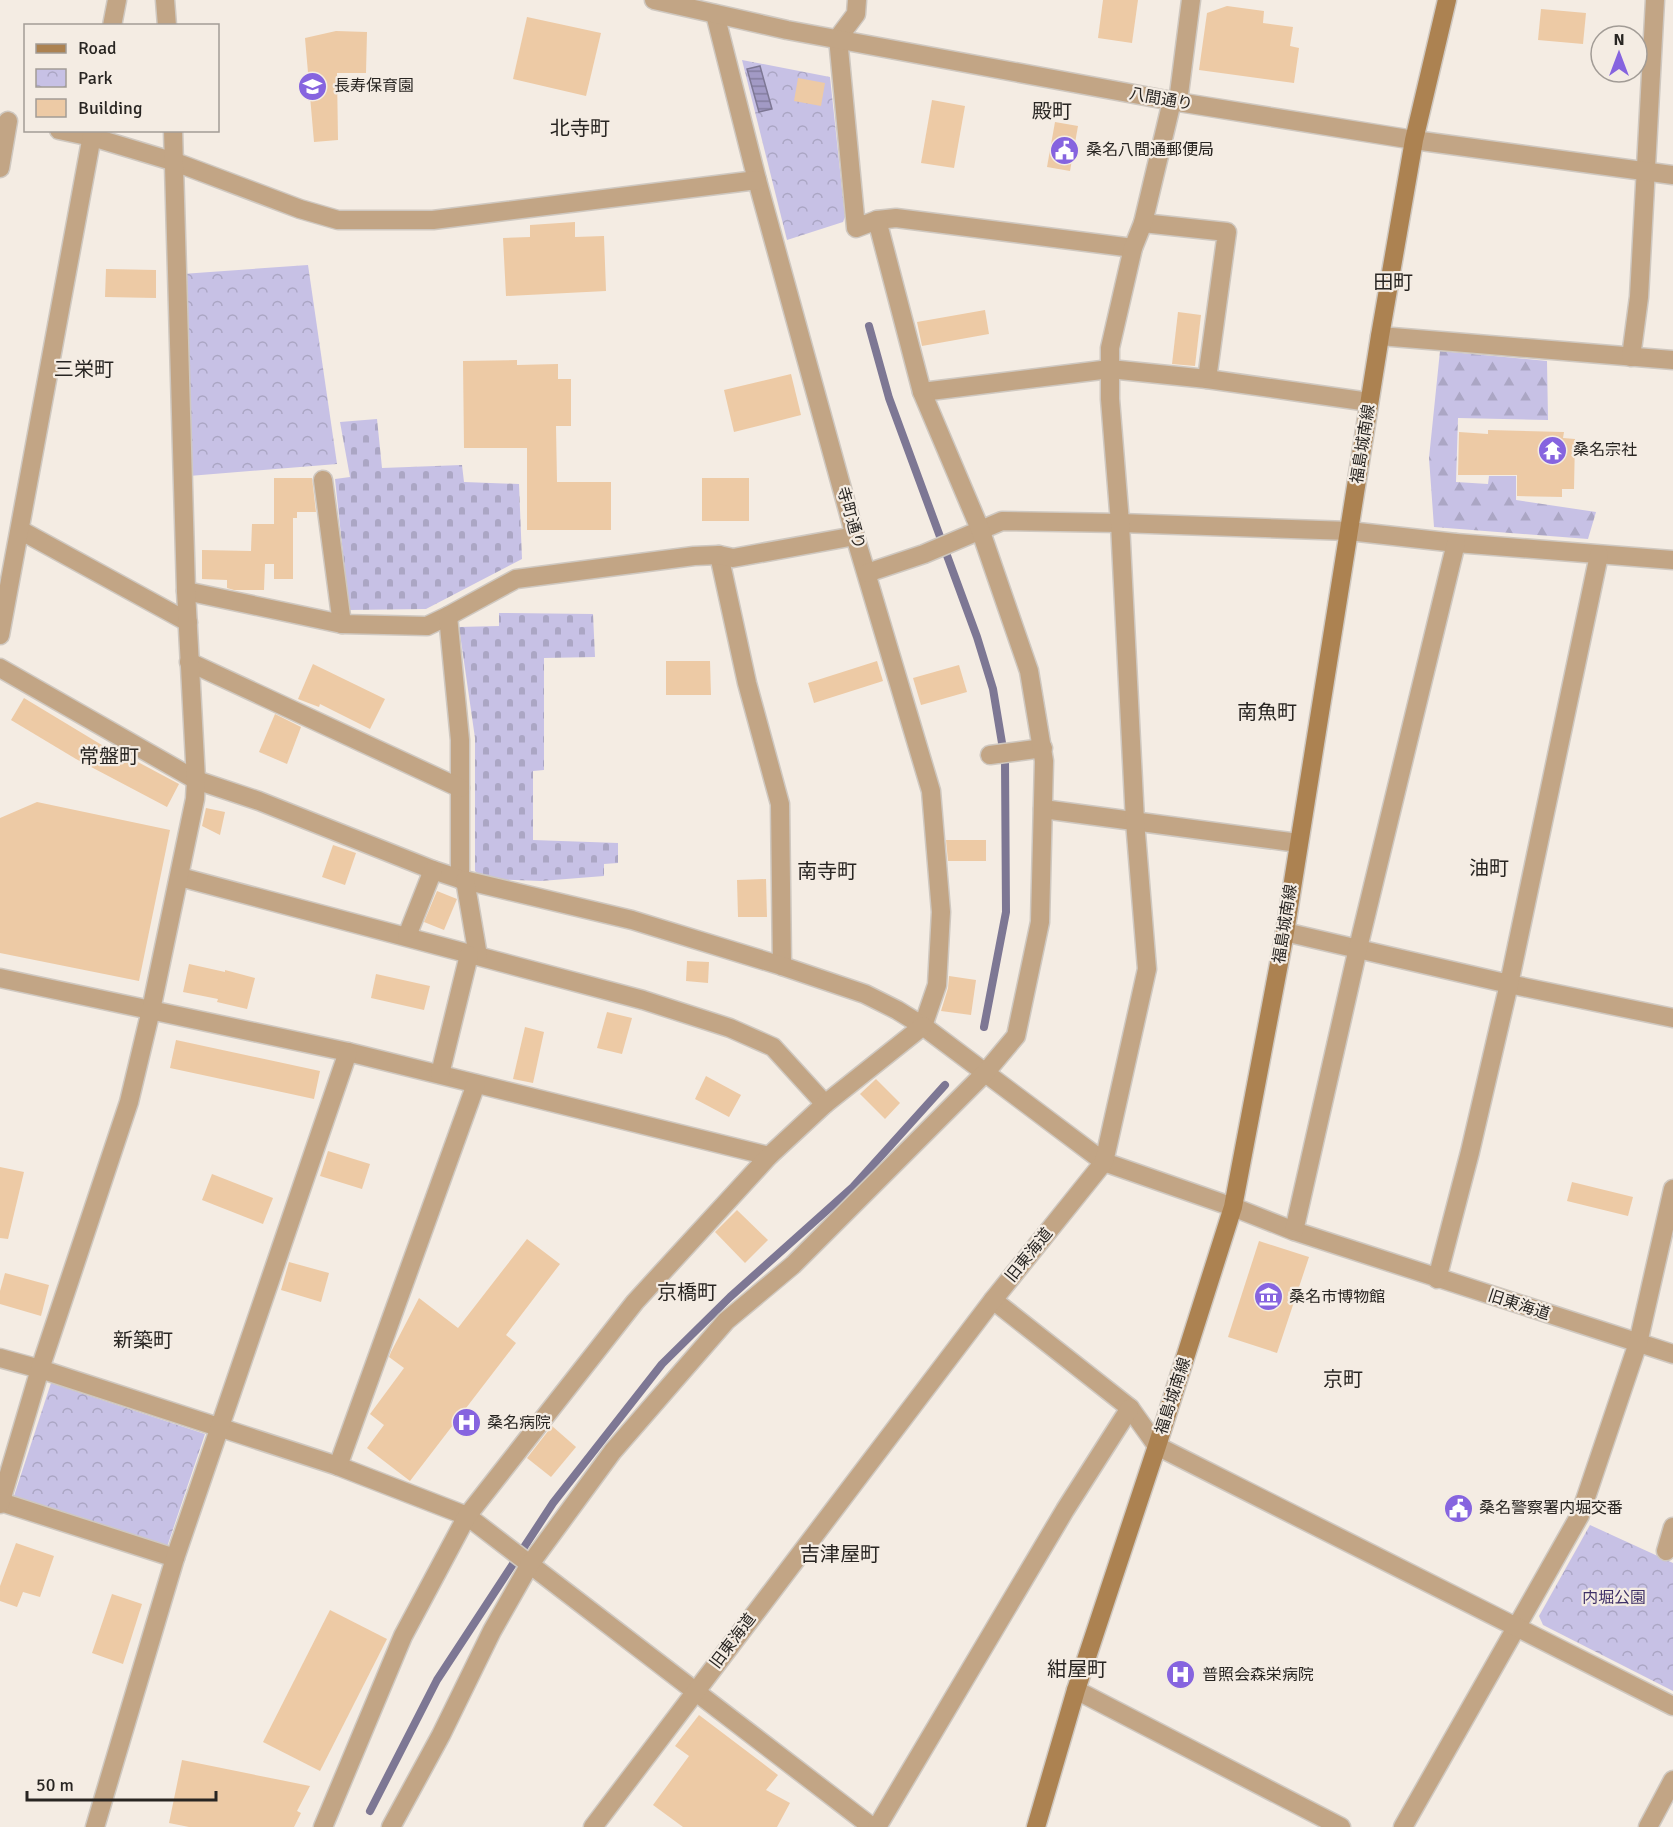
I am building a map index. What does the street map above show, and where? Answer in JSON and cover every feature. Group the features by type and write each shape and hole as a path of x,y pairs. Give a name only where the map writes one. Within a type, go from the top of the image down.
{"main road":[{"name":"福島城南線","path":"1036,1827 1076,1690 1233,1208 1285,932 1369,402 1414,140 1447,0"}],"street":[{"path":"112,24 117,0"},
{"path":"165,0 167,24"},
{"name":"八間通り","path":"654,0 713,7 787,30 1175,102 1414,140 1673,175"},
{"path":"857,0 856,15 838,38 856,228 877,220 896,218 1133,248"},
{"path":"0,668 196,780 260,801 433,870 632,920 865,994 923,1026 1104,1162 1147,969 1135,821 1120,523 1110,399 1110,348 1133,248 1143,223 1175,102 1191,0"},
{"path":"1631,357 1639,297 1655,0"},
{"name":"寺町通り","path":"713,7 757,180 855,536 931,791 941,912 937,985 923,1026"},
{"path":"0,168 11,122"},
{"path":"75,132 92,134 175,162 300,210 338,220 433,220 757,180"},
{"path":"173,132 186,591 196,780 195,800 151,1010 129,1102 40,1369 0,1503 176,1558"},
{"path":"0,635 92,134"},
{"path":"391,1827 441,1735 492,1631 530,1564 613,1451 726,1321 793,1265 985,1073 1016,1036 1040,922 1044,809 1043,748 1029,671 922,392 877,220"},
{"path":"1143,223 1227,232 1207,379"},
{"path":"1380,336 1673,360"},
{"path":"922,392 1110,369 1207,379 1369,402"},
{"path":"323,480 342,624"},
{"path":"867,573 924,554 1002,521 1349,531 1456,543 1673,560"},
{"path":"20,530 188,622"},
{"path":"186,591 342,624 427,626 516,579 694,556 719,555 733,558 855,536"},
{"path":"1294,1231 1358,948 1456,543"},
{"path":"719,555 747,683 780,804 782,966"},
{"path":"1437,1279 1470,1152 1509,984 1599,555"},
{"path":"440,1074 473,955 462,879 460,740 448,616"},
{"path":"189,662 460,788"},
{"path":"990,755 1043,748"},
{"path":"1044,809 1298,843"},
{"path":"407,936 433,870"},
{"path":"180,877 643,1000 730,1028 773,1047 825,1104"},
{"path":"1285,932 1509,984 1673,1018"},
{"path":"0,978 348,1052 769,1156"},
{"path":"324,1827 403,1636 467,1516 635,1302 769,1156 825,1104 923,1026"},
{"path":"95,1827 176,1558 348,1052"},
{"path":"338,1466 476,1084"},
{"name":"旧東海道","path":"592,1827 993,1300 1104,1162 1294,1231 1673,1354"},
{"path":"1403,1827 1580,1515 1638,1343 1673,1189"},
{"path":"993,1300 1130,1408 1157,1446 1673,1706"},
{"path":"0,1358 338,1466 467,1516 874,1827 1065,1510 1130,1408"},
{"path":"1666,1551 1673,1527"},
{"path":"1076,1690 1341,1827"},
{"path":"1647,1827 1673,1780"}],"green space":[{"path":"742,60 830,77 845,217 843,222 787,240"},
{"path":"308,265 337,464 189,476 182,274"},
{"path":"1440,351 1547,361 1548,420 1458,418 1456,482 1488,484 1489,476 1516,476 1516,500 1596,512 1588,539 1434,527 1429,458"},
{"path":"377,419 382,468 462,465 464,482 519,484 522,559 426,609 349,610 335,479 350,477 340,422"},
{"path":"499,613 593,614 595,657 544,658 544,770 533,771 533,840 618,843 618,863 604,864 604,876 541,881 484,879 475,871 475,738 459,627 499,626"},
{"path":"51,1383 205,1434 167,1547 14,1496"},
{"name":"内堀公園","path":"1590,1525 1673,1563 1673,1691 1543,1625 1539,1616"}],"shaded area":[{"path":"760,66 772,109 759,112 747,69"}],"building":[{"path":"1103,0 1138,0 1132,43 1098,38"},
{"path":"1227,6 1264,11 1263,23 1293,27 1290,46 1299,48 1294,83 1199,70 1207,13"},
{"path":"1541,9 1586,13 1583,44 1538,40"},
{"path":"527,17 601,33 586,96 513,79"},
{"path":"336,31 367,32 366,73 337,73 338,140 314,142 305,38"},
{"path":"798,78 825,83 821,106 794,101"},
{"path":"932,100 965,106 954,168 921,163"},
{"path":"1055,122 1078,126 1070,171 1047,167"},
{"path":"575,222 575,237 604,236 606,291 506,296 503,238 530,237 530,225"},
{"path":"106,269 156,270 156,298 105,297"},
{"path":"985,310 989,334 922,346 917,322"},
{"path":"1178,312 1201,315 1195,366 1172,364"},
{"path":"517,360 517,365 558,364 558,379 571,379 571,426 556,426 557,482 611,482 611,530 527,530 527,448 464,448 463,361"},
{"path":"791,374 801,415 734,432 724,390"},
{"path":"1488,430 1564,432 1563,438 1575,439 1574,489 1562,489 1562,497 1517,496 1517,475 1458,475 1459,432 1488,434"},
{"path":"274,478 312,478 316,512 297,512 297,518 293,518 293,579 274,579 274,564 265,564 264,590 234,590 227,588 227,580 202,579 202,550 251,551 252,524 274,524"},
{"path":"702,478 749,478 749,521 702,521"},
{"path":"666,661 710,661 711,695 666,695"},
{"path":"877,661 883,681 814,703 808,683"},
{"path":"313,664 385,699 370,729 320,704 319,707 298,699"},
{"path":"959,665 967,692 921,705 913,678"},
{"path":"24,698 120,756 121,753 179,784 167,807 76,759 11,720"},
{"path":"275,714 301,727 287,764 259,752"},
{"path":"37,802 170,830 139,981 0,953 0,818"},
{"path":"206,808 225,812 220,835 202,826"},
{"path":"946,840 986,840 986,861 948,861"},
{"path":"333,845 356,853 345,885 322,877"},
{"path":"766,879 767,917 738,917 737,880"},
{"path":"437,891 457,899 444,930 424,922"},
{"path":"687,961 709,962 708,983 686,981"},
{"path":"189,964 255,978 247,1009 217,1002 218,999 183,992"},
{"path":"376,974 430,986 424,1010 371,998"},
{"path":"949,976 976,980 971,1015 941,1011"},
{"path":"607,1012 632,1018 622,1054 597,1048"},
{"path":"525,1027 544,1032 533,1083 513,1079"},
{"path":"176,1040 320,1071 314,1099 170,1068"},
{"path":"706,1076 741,1095 729,1117 695,1099"},
{"path":"876,1079 900,1103 885,1119 860,1094"},
{"path":"328,1151 370,1164 362,1189 320,1176"},
{"path":"0,1167 24,1172 8,1239 0,1238"},
{"path":"212,1174 273,1198 263,1224 202,1200"},
{"path":"1572,1182 1633,1197 1628,1216 1567,1201"},
{"path":"737,1210 768,1240 745,1263 715,1232"},
{"path":"527,1239 560,1264 506,1335 516,1343 410,1481 367,1448 384,1425 370,1414 404,1368 389,1357 391,1352 419,1298 458,1328"},
{"name":"桑名市博物館","path":"1259,1241 1309,1257 1277,1353 1228,1337"},
{"path":"289,1262 329,1273 321,1302 281,1290"},
{"path":"5,1273 49,1285 41,1316 0,1304 0,1291"},
{"path":"552,1426 576,1447 551,1477 527,1458"},
{"path":"16,1543 54,1556 40,1597 23,1592 17,1607 0,1601 0,1586"},
{"path":"112,1594 142,1604 123,1664 92,1653"},
{"path":"330,1610 387,1639 320,1771 263,1742"},
{"path":"699,1715 778,1775 766,1790 790,1803 777,1827 683,1827 653,1805 689,1756 675,1746"},
{"path":"182,1760 310,1786 297,1811 301,1813 294,1827 189,1827 169,1823"}],"waterway":[{"path":"869,326 889,398 977,637 993,689 1005,761 1006,912 984,1027"},
{"path":"370,1811 437,1680 553,1503 662,1364 730,1297 853,1187 945,1085"}],"place":[{"name":"長寿保育園","path":"313,86"},
{"name":"桑名八間通郵便局","path":"1065,150"},
{"name":"桑名宗社","path":"1552,450"},
{"name":"桑名市博物館","path":"1268,1297"},
{"name":"桑名病院","path":"466,1423"},
{"name":"桑名警察署内堀交番","path":"1458,1508"},
{"name":"普照会森栄病院","path":"1181,1675"}],"district":[{"name":"殿町","path":"1052,111"},
{"name":"北寺町","path":"580,128"},
{"name":"田町","path":"1393,282"},
{"name":"三栄町","path":"84,369"},
{"name":"南魚町","path":"1267,712"},
{"name":"常盤町","path":"109,756"},
{"name":"油町","path":"1489,868"},
{"name":"南寺町","path":"827,871"},
{"name":"京橋町","path":"687,1292"},
{"name":"新築町","path":"143,1340"},
{"name":"京町","path":"1343,1379"},
{"name":"吉津屋町","path":"840,1554"},
{"name":"紺屋町","path":"1077,1669"}]}
